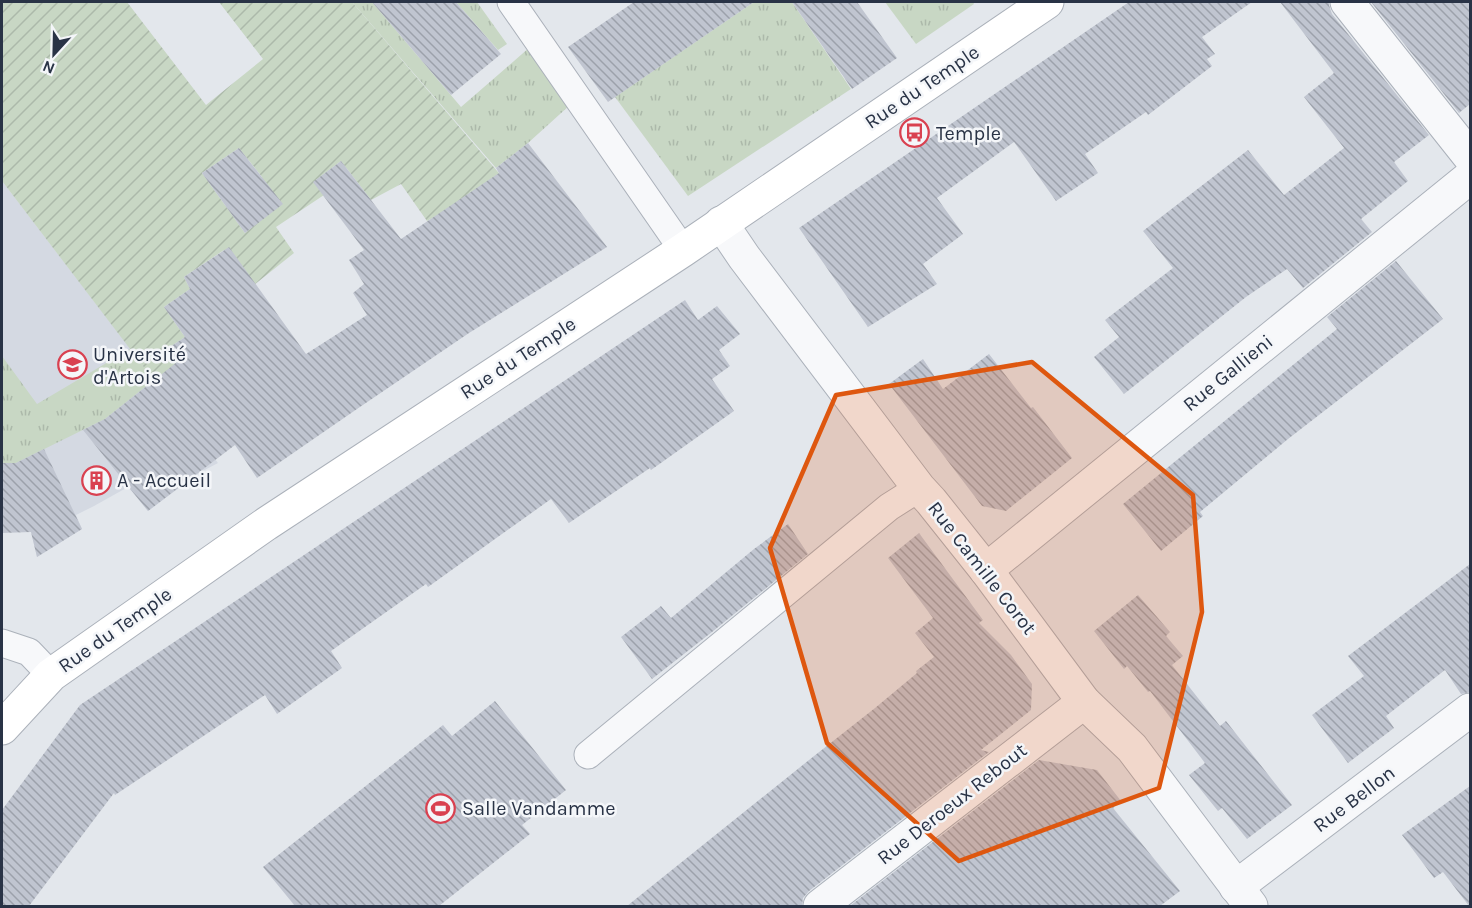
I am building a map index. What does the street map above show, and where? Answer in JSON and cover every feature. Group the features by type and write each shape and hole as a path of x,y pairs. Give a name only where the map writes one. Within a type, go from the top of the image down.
{"street":[{"name":"Rue du Temple","path":"2,728 51,675 266,524 682,250 1047,2"},
{"path":"1347,2 1470,157"},
{"name":"Rue Gallieni","path":"986,570 1470,177"},
{"name":"Rue Camille Corot","path":"722,223 744,257 919,488 986,570 1084,702 1132,748 1243,897"},
{"name":"Rue Deroeux Rebout","path":"820,906 1084,702"},
{"name":"Rue Bellon","path":"1243,897 1470,710"}],"lane":[{"path":"511,2 682,250"},
{"path":"588,755 889,507 919,488"},
{"path":"2,643 29,652 51,675"}],"highlighted area":[{"path":"1032,362 1193,495 1202,612 1159,788 959,861 827,743 770,548 836,395"}],"shaded area":[{"name":"Université d'Artois","path":"2,181 218,463 199,473 148,511 128,487 76,515 82,529 37,557 30,527 2,533"}],"green space":[{"path":"2,2 127,2 206,105 263,59 219,2 352,2 504,179 427,221 401,184 371,200 341,161 316,180 327,193 276,227 294,253 249,289 224,250 184,277 190,289 164,307 185,337 167,349 195,388 172,404 2,181","holes":["239,148 262,177 267,215 245,233 202,173"]},
{"path":"352,2 372,2 461,107 530,47 570,105 496,168"},
{"path":"456,2 477,2 507,44 498,50"},
{"path":"754,2 792,2 851,89 688,196 615,97"},
{"path":"885,2 973,2 974,4 916,44"},
{"path":"130,349 154,380 105,419 16,463 2,463 2,356 37,404"}],"building":[{"path":"372,2 456,2 501,54 451,95"},
{"path":"634,2 754,2 608,102 568,47"},
{"path":"792,2 857,2 897,58 852,89"},
{"path":"1129,2 1252,2 1202,37 1215,54 1207,59 1212,66 1148,115 1146,112 1085,154 1098,173 1056,201 1014,142 937,198 963,234 923,264 937,284 868,327 799,228"},
{"path":"1280,2 1329,2 1332,14 1429,135 1394,162 1408,181 1361,219 1372,232 1303,288 1287,269 1246,297 1124,394 1094,357 1119,337 1105,320 1173,268 1143,231 1248,150 1284,195 1344,148 1304,97 1334,73"},
{"path":"1371,2 1470,2 1470,104 1459,113"},
{"path":"528,143 607,247 469,333 257,478 235,445 148,511 83,430 105,419 177,362 167,349 185,337 164,307 190,289 184,277 229,247 306,354 367,315 353,293 364,284 349,260 364,250 313,182 341,161 401,239 499,173 496,168"},
{"path":"239,148 283,204 245,233 202,173"},
{"path":"1396,261 1443,319 1288,439 1200,512 1203,516 1161,551 1123,504 1337,329 1327,317"},
{"path":"685,300 698,320 717,306 740,334 719,350 730,366 712,379 734,411 651,470 650,468 569,523 551,499 428,587 426,584 331,651 342,668 277,714 265,695 115,795 114,793 29,906 2,906 2,810 80,705"},
{"path":"989,354 1072,458 1006,511 982,506 889,384 923,359 943,389"},
{"path":"44,449 82,529 37,557 31,532 2,533 2,463 16,463"},
{"path":"788,524 808,554 652,679 621,637 661,606 671,618 754,549"},
{"path":"919,533 983,620 979,623 1011,655 1032,684 1031,710 981,750 989,752 809,891 803,898 802,906 627,906 875,708 934,657 915,633 933,618 888,558"},
{"path":"1470,564 1470,692 1461,694 1445,670 1386,716 1394,728 1348,763 1312,715 1364,676 1348,656"},
{"path":"1138,595 1170,632 1166,636 1183,656 1172,665 1220,726 1226,721 1292,805 1247,839 1222,808 1218,811 1189,775 1205,763 1150,691 1148,692 1127,666 1124,669 1094,631"},
{"name":"Salle Vandamme","path":"495,701 566,790 522,825 530,834 439,906 295,906 263,867 443,725 452,736"},
{"path":"1039,760 1097,770 1121,801 1113,808 1180,891 1160,906 850,906"},
{"path":"1470,786 1469,906 1443,872 1434,878 1402,835"}],"place":[{"name":"Temple","path":"915,133"},
{"name":"Université d'Artois","path":"72,365"},
{"name":"A - Accueil","path":"96,480"},
{"name":"Salle Vandamme","path":"441,808"}]}
